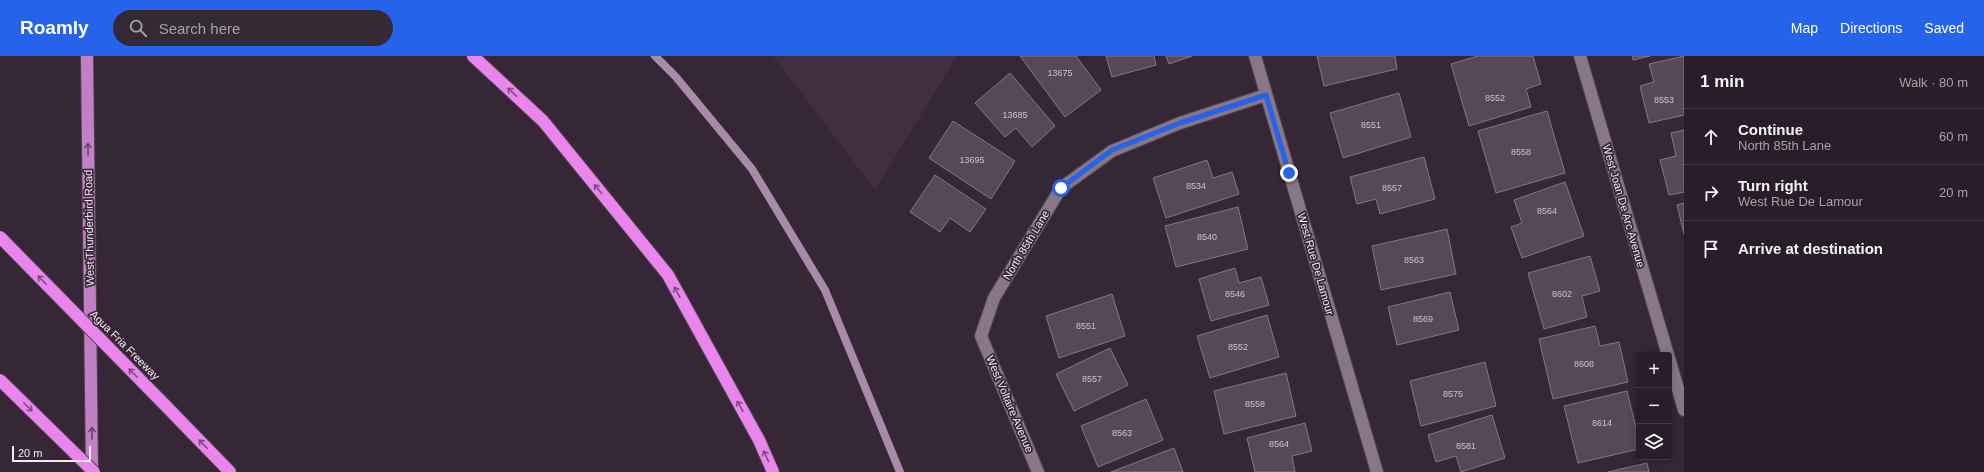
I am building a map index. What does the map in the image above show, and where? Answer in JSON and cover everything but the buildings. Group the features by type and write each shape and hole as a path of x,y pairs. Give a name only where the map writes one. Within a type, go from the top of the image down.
{"highway":[{"path":"473,56 542,121 668,275 759,440 773,472"},
{"name":"Agua Fria Freeway","path":"0,237 230,472"},
{"path":"0,380 93,472"}],"main road":[{"name":"West Thunderbird Road","path":"87,56 93,472"}],"street":[{"name":"West Rue De Lamour","path":"1255,56 1377,472"},
{"name":"West Joan De Arc Avenue","path":"1580,56 1668,352"},
{"name":"North 85th Lane","path":"981,336 994,298 1061,188 1112,150 1180,123 1266,95"},
{"name":"West Voltaire Avenue","path":"981,336 1038,472"},
{"name":"West Joan De Arc Avenue","path":"1672,367 1684,410"}],"shaded area":[{"path":"773,56 957,56 875,190"}],"waterway":[{"path":"655,56 676,77 752,169 825,290 900,472"}],"route":[{"path":"1061,188 1112,150 1180,123 1266,95 1289,173"}]}
